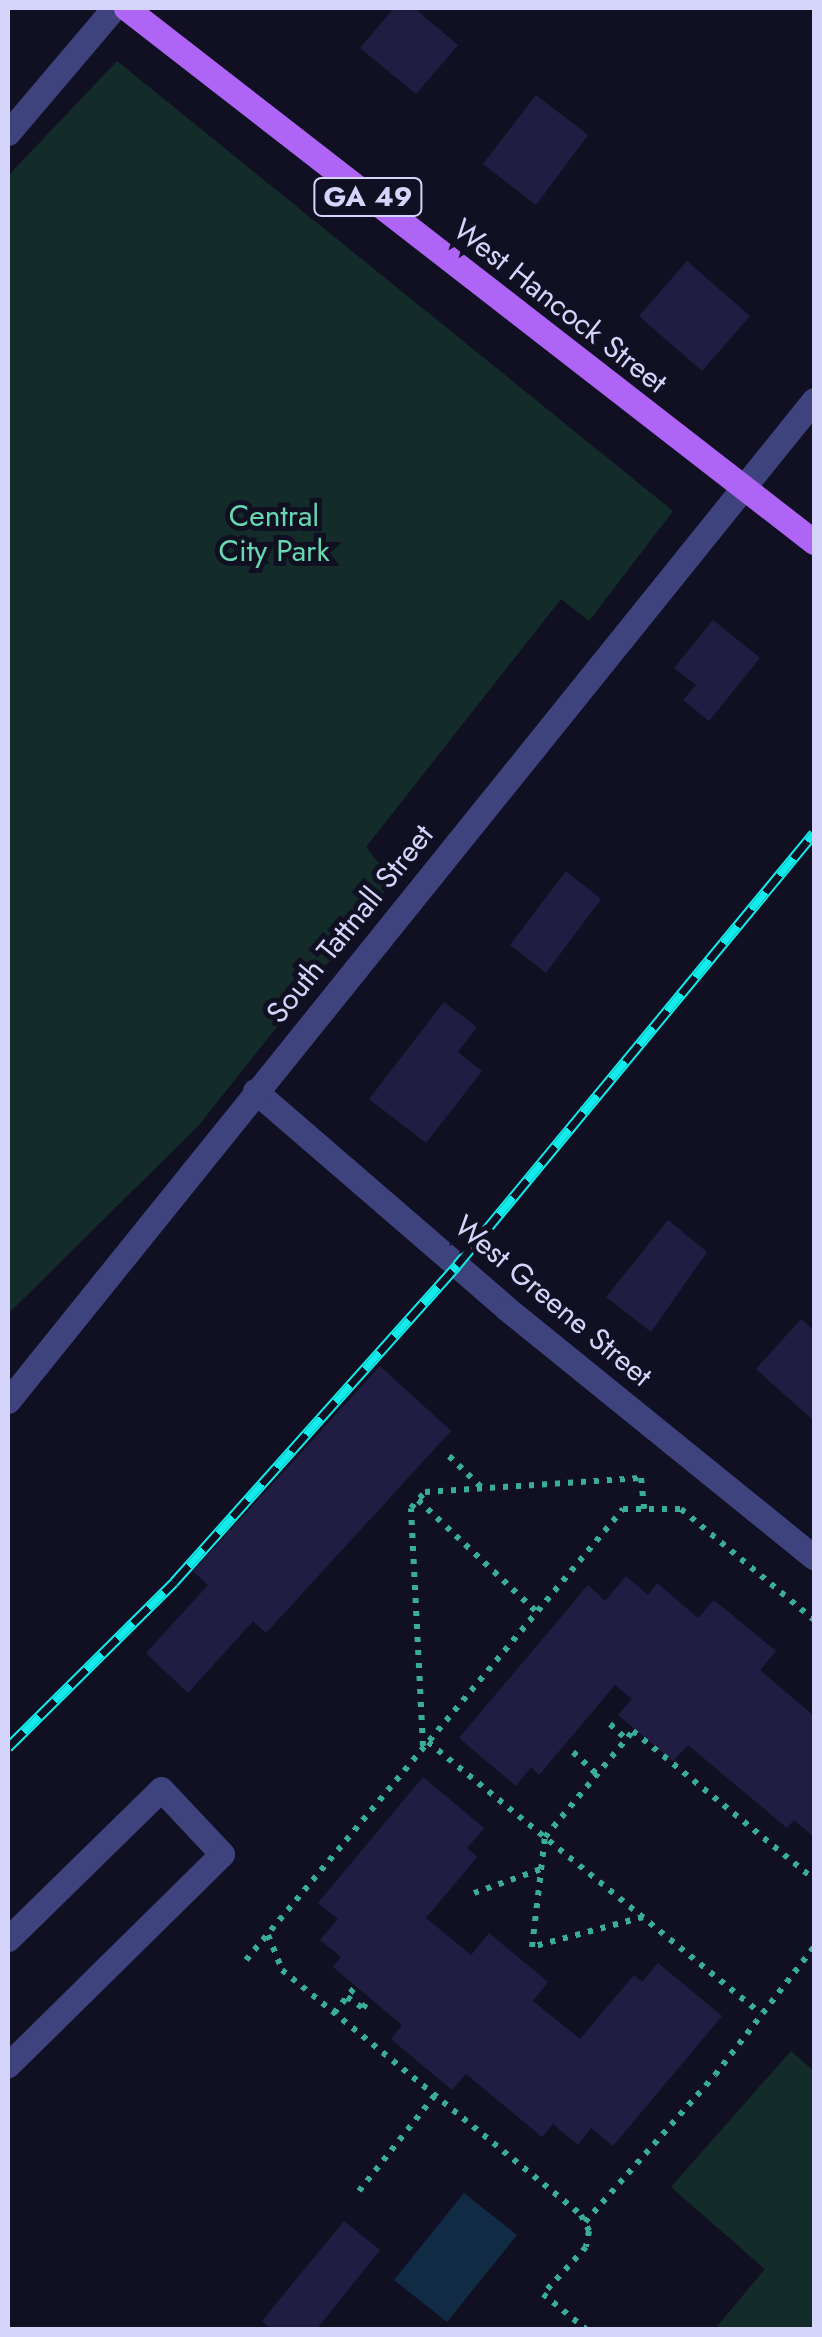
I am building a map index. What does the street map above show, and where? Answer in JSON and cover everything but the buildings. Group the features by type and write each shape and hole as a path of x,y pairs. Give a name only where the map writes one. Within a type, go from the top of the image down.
{"main road":[{"name":"West Hancock Street","path":"126,8 814,542"}],"street":[{"path":"8,134 114,8"},
{"name":"South Tattnall Street","path":"8,1401 814,400"},
{"name":"West Greene Street","path":"255,1090 506,1308 814,1557"},
{"path":"8,1938 161,1789 222,1854 8,2065"}],"path":[{"path":"449,1456 483,1488"},
{"path":"644,1509 641,1478 425,1492 411,1508 426,1745 760,2013"},
{"path":"418,1500 537,1612"},
{"path":"246,1960 623,1509 681,1509 814,1620"},
{"path":"610,1724 626,1739"},
{"path":"643,1918 532,1947 545,1837 633,1731 814,1878"},
{"path":"573,1752 597,1774"},
{"path":"474,1893 541,1868"},
{"path":"268,1934 282,1970 585,2223"},
{"path":"587,2330 543,2294 586,2247 585,2223 814,1947"},
{"path":"334,2013 355,1987"},
{"path":"347,1997 364,2008 369,1999"},
{"path":"359,2191 435,2095"}],"green space":[{"name":"Central City Park","path":"117,61 673,511 589,621 561,599 366,847 393,881 199,1125 8,1314 8,176"},
{"path":"791,2051 814,2071 814,2329 715,2329 765,2269 671,2187"}],"water":[{"path":"464,2193 517,2235 447,2322 394,2280"}],"railway":[{"path":"8,1747 174,1582 457,1265 814,833"}]}
